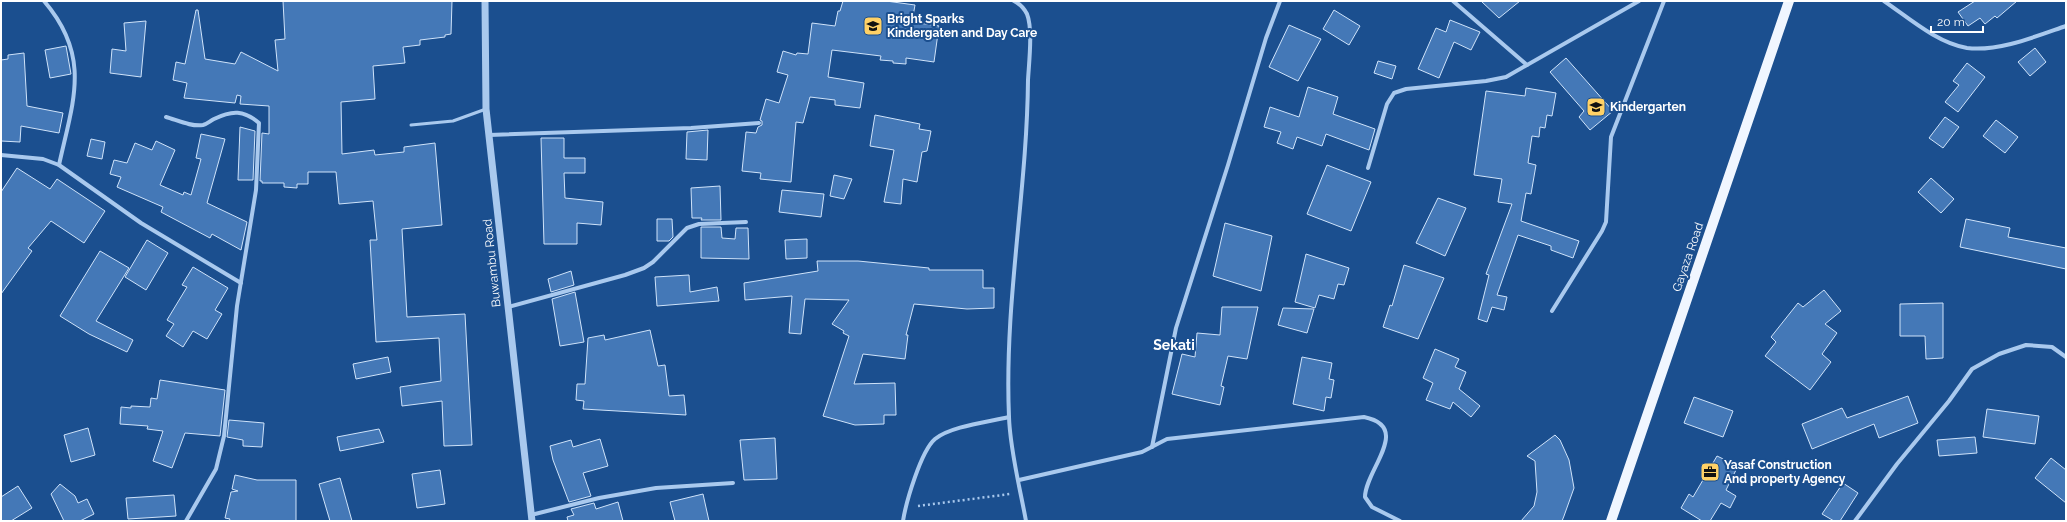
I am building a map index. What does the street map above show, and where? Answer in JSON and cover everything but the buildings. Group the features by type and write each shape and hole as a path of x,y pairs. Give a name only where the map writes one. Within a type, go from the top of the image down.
{"main road":[{"name":"Gayaza Road","path":"1611,521 1789,1"}],"street":[{"path":"44,1 55,13 67,34 74,60 75,91 59,165"},
{"name":"Buwambu Road","path":"485,1 486,109 488,135 532,518"},
{"path":"1014,1 1021,4 1027,14 1029,30 1028,112 1015,245 1009,332 1009,418 1013,454 1026,521"},
{"path":"1152,447 1176,328 1228,165 1266,38 1280,1"},
{"path":"1453,1 1527,65"},
{"path":"1368,168 1387,104 1394,93 1406,89 1486,81 1506,77 1639,1"},
{"path":"1552,311 1606,222 1611,137 1664,1"},
{"path":"1884,1 1940,38 1967,48 1990,47 2024,40 2066,26"},
{"path":"166,118 196,126 204,125 214,119 234,112 249,114 259,123 256,190 237,306 224,436 216,469 186,521"},
{"path":"488,135 691,128 759,124"},
{"path":"1,155 42,160 59,165 141,223 241,283"},
{"path":"508,306 625,275 644,268 653,262 687,228 699,224 746,222"},
{"path":"1855,521 1897,464 1949,401 1972,369 1999,354 2026,344 2052,347 2066,357"},
{"path":"903,521 905,508 926,452 934,440 951,431 1009,418"},
{"path":"1019,480 1142,452 1167,439 1180,436 1364,418 1373,419 1384,427 1387,434 1386,444 1369,480 1365,497 1372,507 1400,521"},
{"path":"532,518 598,498 656,488 733,483"}],"lane":[{"path":"411,125 452,121 486,109"}],"path":[{"path":"905,508 1021,492"}],"place":[{"name":"Bright Sparks Kindergaten and Day Care","path":"873,26"},
{"name":"Kindergarten","path":"1596,107"},
{"name":"Yasaf Construction And property Agency","path":"1710,472"}],"district":[{"name":"Sekati","path":"1174,345"}]}
